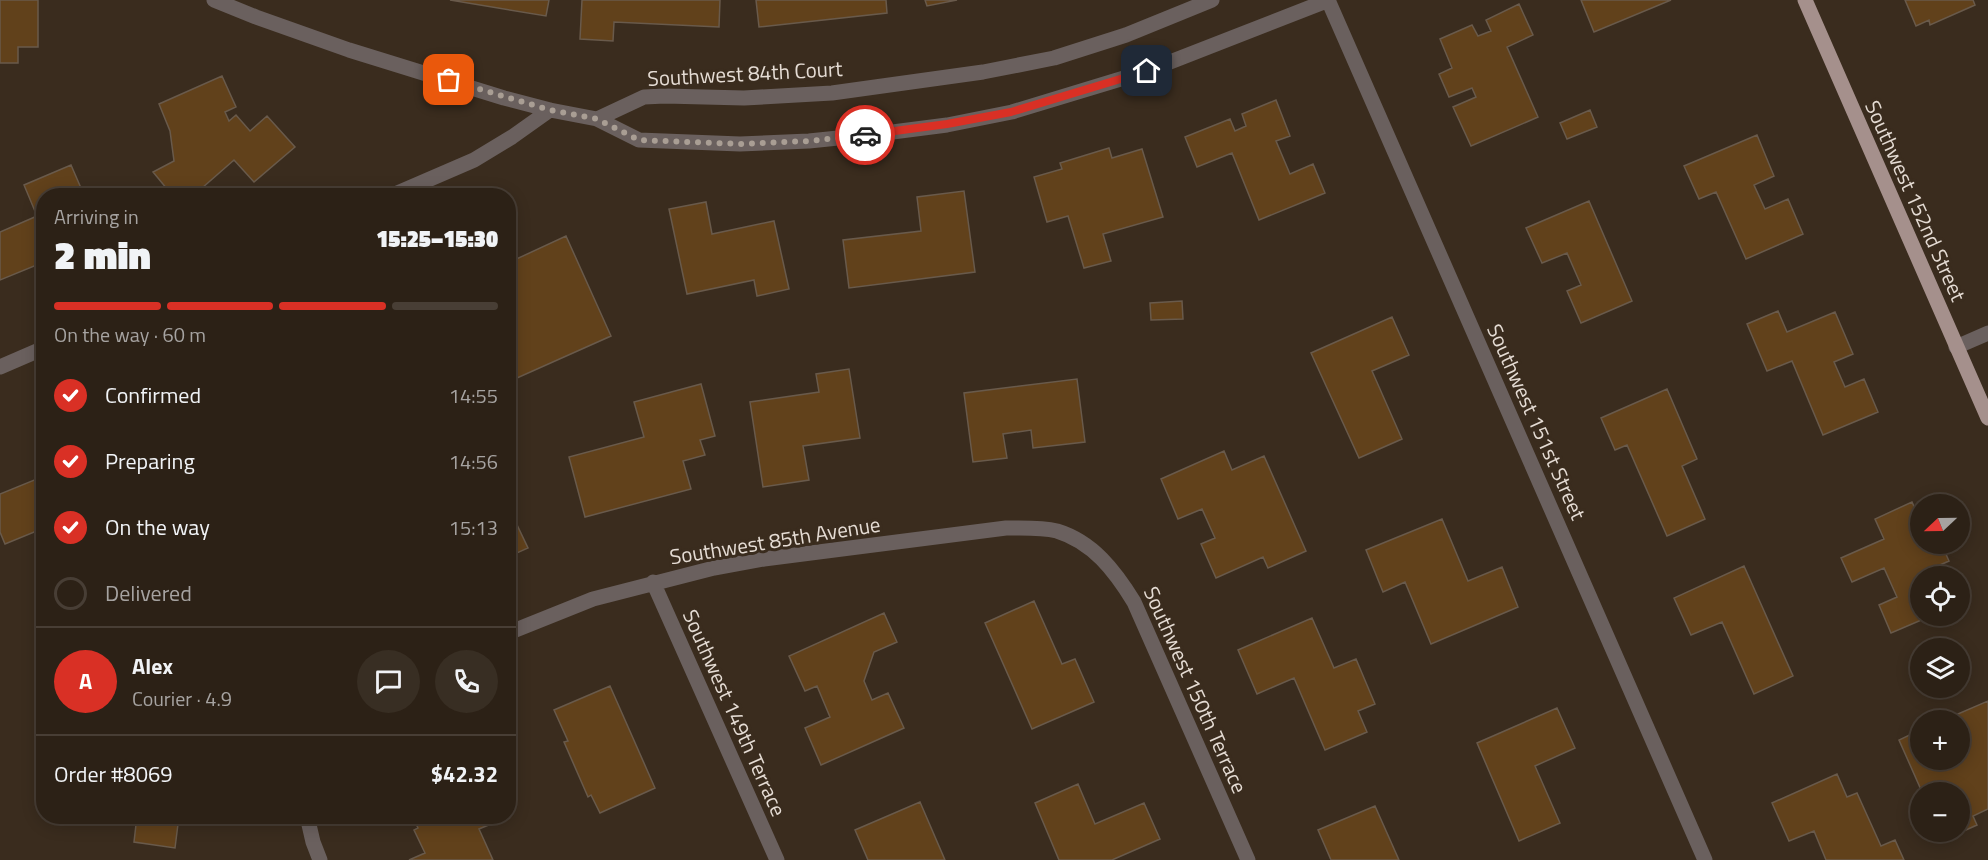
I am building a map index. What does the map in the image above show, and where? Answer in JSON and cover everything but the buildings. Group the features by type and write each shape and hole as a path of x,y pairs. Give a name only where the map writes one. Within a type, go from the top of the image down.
{"main road":[{"name":"Southwest 152nd Street","path":"1805,0 1988,418"}],"street":[{"path":"213,0 349,50 504,98 597,119 639,140 740,144 809,141 947,124 1011,112 1147,71 1328,0"},
{"name":"Southwest 84th Court","path":"597,119 644,97 744,98 832,93 993,70 1054,58 1126,35 1212,0"},
{"name":"Southwest 151st Street","path":"1328,0 1705,860"},
{"path":"409,188 474,160 550,110"},
{"path":"1956,346 1988,333"},
{"path":"0,367 36,351"},
{"name":"Southwest 85th Avenue","path":"516,630 593,599 714,568 764,559 1006,528 1057,531"},
{"name":"Southwest 150th Terrace","path":"1057,531 1083,544 1102,559 1119,577 1134,602 1248,860"},
{"name":"Southwest 149th Terrace","path":"653,582 777,860"},
{"path":"309,824 320,860"}],"way so far":[{"path":"449,80 504,98 597,119 639,140 740,144 809,141 865,135"}],"route":[{"path":"865,135 947,124 1011,112 1147,71"}]}
